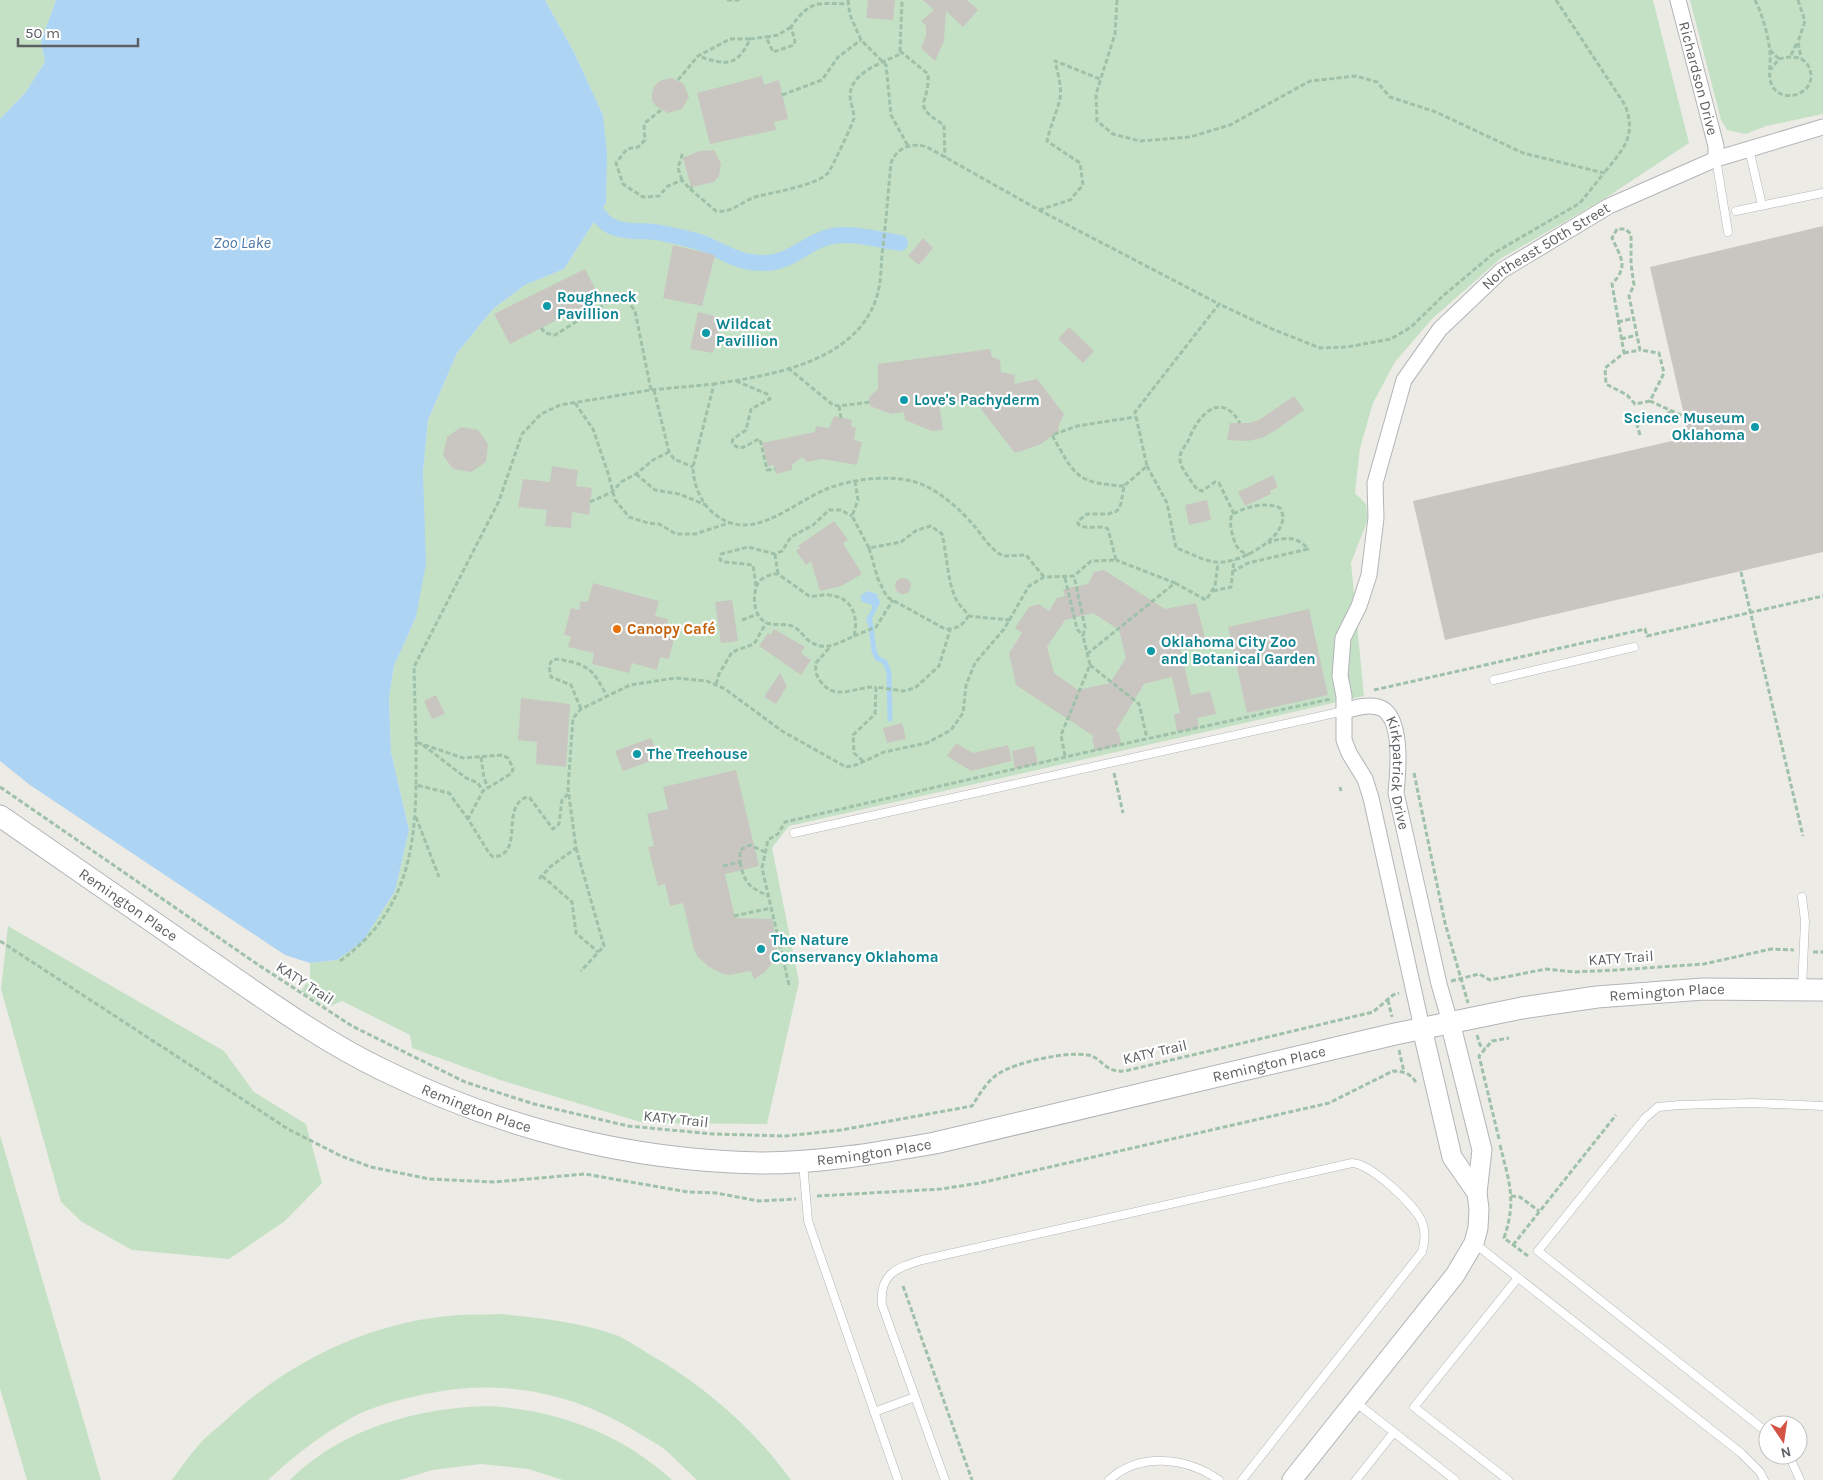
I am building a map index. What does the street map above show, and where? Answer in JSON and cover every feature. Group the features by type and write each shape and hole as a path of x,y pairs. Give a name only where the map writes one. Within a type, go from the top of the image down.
{"main road":[{"name":"Remington Place","path":"0,816 307,1027 349,1052 418,1086 488,1115 531,1129 600,1146 664,1156 717,1161 803,1161 870,1154 936,1143 1422,1028 1522,1008 1597,997 1703,989 1813,990"}],"street":[{"name":"Richardson Drive","path":"1678,0 1716,146 1716,158"},
{"name":"Northeast 50th Street","path":"1344,704 1340,676 1343,638 1359,606 1369,575 1376,518 1375,483 1404,380 1440,329 1500,271 1609,206 1716,158 1823,128"},
{"name":"Kirkpatrick Drive","path":"1422,1028 1371,798 1365,779 1349,753 1344,740 1344,704 1380,708 1390,716 1396,734 1399,761 1396,793 1439,984 1450,1022"},
{"path":"1292,1480 1455,1275 1474,1243 1480,1209 1477,1193 1482,1150 1450,1022"},
{"path":"1422,1028 1452,1157 1477,1193"}],"lane":[{"path":"1749,149 1762,205"},
{"path":"1716,158 1728,232"},
{"path":"1736,212 1820,193"},
{"path":"1494,680 1634,647"},
{"path":"794,833 1112,763 1344,704"},
{"path":"1802,897 1813,990"},
{"path":"1758,1425 1538,1251 1645,1118 1658,1107 1720,1104 1823,1106"},
{"path":"803,1161 808,1221 898,1480"},
{"path":"945,1480 882,1305 882,1289 885,1282 896,1269 922,1260 1222,1191 1352,1163 1361,1164 1374,1172 1418,1214 1425,1238 1422,1252 1242,1480"},
{"path":"1474,1243 1517,1279 1741,1453 1760,1472 1764,1480"},
{"path":"1508,1480 1414,1406 1517,1279"},
{"path":"874,1412 915,1397"},
{"path":"1354,1401 1455,1480"},
{"path":"1356,1480 1394,1432"},
{"path":"1109,1480 1127,1467 1159,1461 1190,1465 1218,1480"},
{"path":"1793,1465 1800,1480"}],"path":[{"path":"727,0 742,0"},
{"path":"685,158 682,155 678,163 682,180 716,211 722,212 728,211 755,196 804,185 827,174 854,121 851,89 859,77 884,61 898,55 900,51 902,0"},
{"path":"1117,0 1115,34 1096,94 1096,121 1113,134 1140,141 1170,140 1207,134 1230,125 1310,81 1356,76 1377,82 1390,97 1436,112 1523,154 1604,173"},
{"path":"340,961 362,945 382,922 402,886 416,817 418,742 414,667 499,501 517,444 530,423 541,414 560,405 574,402 652,390 714,384 770,374 834,348 851,337 874,305 881,271 890,163 896,153 908,146 921,145 1038,210 1219,304 1280,333 1320,348 1347,347 1390,339 1411,327 1494,253 1580,203 1588,196 1627,142 1631,127 1625,105 1556,0"},
{"path":"1755,0 1761,12 1770,50 1770,76 1773,88 1782,94 1796,95 1802,92 1810,80 1809,68 1801,58 1798,42"},
{"path":"1790,55 1798,42 1805,22 1798,0"},
{"path":"678,80 698,56 730,39 750,39 778,35 791,27 801,12 808,7 848,2 854,25 861,40 884,61 887,69 892,114 908,146"},
{"path":"766,37 773,52 790,48 795,41 791,27"},
{"path":"698,56 719,63 734,61 744,53 750,39"},
{"path":"782,95 822,80 838,58 861,40"},
{"path":"1770,50 1779,59"},
{"path":"900,51 928,74 929,89 922,100 922,106 929,116 944,125 945,158"},
{"path":"1771,69 1779,59 1790,55 1801,58"},
{"path":"1038,210 1070,200 1083,185 1080,163 1047,141 1051,121 1059,102 1060,83 1054,60 1100,79"},
{"path":"661,110 646,122 645,140 638,147 627,150 616,164 622,184 643,197 659,196 668,186 682,180"},
{"path":"1624,353 1612,289 1612,284 1620,276 1623,263 1612,238 1617,228 1625,229 1631,234 1631,264 1634,285 1629,296 1640,350"},
{"path":"541,328 545,334 555,335 615,299 628,301 633,305 652,390 669,452 674,459 692,467"},
{"path":"1219,304 1147,394 1136,410 1135,417 1147,466 1167,503 1176,548 1218,563 1249,555 1277,539 1292,538 1304,544 1308,549 1248,563 1232,572"},
{"path":"568,314 575,323"},
{"path":"1618,322 1634,318"},
{"path":"1621,339 1637,335"},
{"path":"1650,401 1664,373 1658,353 1640,350 1624,353 1605,368 1606,384 1627,396 1635,404 1650,401 1685,417"},
{"path":"788,368 825,400 839,406 870,402"},
{"path":"735,380 767,394 770,399 751,409 746,430 733,439 733,445 744,448 760,439 767,470 774,469"},
{"path":"714,384 692,467 693,478 706,506 716,516 729,523 745,525 763,522 820,492 855,481 898,479 913,481 931,488 968,520 990,547 1003,556 1026,555 1044,577"},
{"path":"574,402 593,429 608,473 612,492 620,508 629,517 659,524 676,534 695,534 729,523"},
{"path":"839,406 841,418"},
{"path":"1234,514 1219,483 1215,482 1202,491 1197,490 1181,463 1181,453 1192,428 1212,408 1225,408 1236,417 1240,424"},
{"path":"1640,435 1637,425 1665,419 1670,411"},
{"path":"1124,486 1094,484 1080,477 1066,461 1052,435 1077,426 1135,417"},
{"path":"590,502 612,492 621,482 636,474 653,460 669,452"},
{"path":"1116,560 1108,529 1096,526 1082,527 1078,523 1087,514 1108,514 1116,511 1121,504 1124,486 1147,466"},
{"path":"636,474 655,490 679,494 706,506"},
{"path":"852,516 858,500 855,481"},
{"path":"1249,555 1241,551 1236,543 1230,518 1234,514 1246,508 1266,504 1280,508 1283,512 1282,520 1267,543"},
{"path":"829,647 814,644 798,630 788,625 766,623 755,609 756,589 753,564 724,562 720,556 748,547 775,554 782,551 788,539 817,522 829,510 841,510 852,516 869,548 882,588 893,600 941,628 950,630 966,621 968,616"},
{"path":"869,548 901,542 924,527 931,526 937,528 942,534 955,597 968,616"},
{"path":"775,554 778,574 809,596 826,594 845,600 855,613 854,636"},
{"path":"582,971 604,946 576,848 569,794 572,723 581,709 630,685 660,679 698,678 716,684 782,730 841,766 851,767 884,752 927,743 951,730 960,720 963,713 966,685 975,663 1010,620 1029,586 1044,577 1065,578 1074,576 1092,560 1116,560 1175,584 1206,600 1216,583 1218,563"},
{"path":"1213,591 1231,587 1234,560"},
{"path":"1741,572 1803,836"},
{"path":"756,589 763,579 778,574"},
{"path":"1074,576 1085,627 1083,636 1090,665 1139,704 1146,738 1344,704 1645,629 1647,636 1823,596"},
{"path":"1065,578 1077,629 1083,636"},
{"path":"1087,654 1175,584"},
{"path":"893,600 876,627 829,647 816,663 816,675 824,686 836,692 876,687 903,691 914,688 936,670 942,659 950,630"},
{"path":"742,620 758,614"},
{"path":"968,616 1010,620"},
{"path":"716,684 728,658 736,649 754,644 766,623"},
{"path":"581,709 571,685 551,677 549,666 552,660 560,659 586,666 593,673 607,696"},
{"path":"1065,756 1061,735 1090,665"},
{"path":"863,762 854,753 853,735 875,714 876,687"},
{"path":"418,742 458,757 504,755 513,768 510,776 483,791 468,819"},
{"path":"418,742 466,778 478,783 483,791"},
{"path":"1109,747 1123,814"},
{"path":"481,757 484,778 488,788"},
{"path":"1414,774 1445,923 1464,987"},
{"path":"416,786 449,792 489,853 495,857 504,852 510,845 513,810 519,801 524,797 530,798 553,830 559,824 562,800 569,794"},
{"name":"KATY Trail","path":"0,787 260,966 352,1026 465,1082 534,1104 628,1126 713,1134 786,1136 850,1128 972,1106 997,1074 1019,1065 1077,1054 1090,1055 1110,1070 1125,1071 1373,1012 1393,995 1403,992"},
{"path":"416,817 439,877"},
{"path":"765,852 750,845 742,848 740,862 746,882 750,887 768,896"},
{"path":"576,848 550,867 540,878 572,902 576,933 598,952"},
{"path":"723,866 740,862"},
{"path":"734,916 771,908"},
{"path":"0,941 288,1129 316,1145 371,1167 420,1178 465,1182 596,1175 688,1192 716,1193 759,1201 786,1200"},
{"name":"KATY Trail","path":"1452,981 1479,974 1490,980 1546,968 1574,972 1704,964 1770,950 1794,950"},
{"path":"1388,1000 1390,1010"},
{"path":"1504,1238 1511,1218 1511,1196 1479,1056 1492,1041 1509,1038"},
{"path":"1480,1045 1485,1050"},
{"path":"826,1195 941,1189 980,1183 1328,1102 1393,1071 1403,1070 1414,1076 1418,1090"},
{"path":"1513,1245 1616,1115"},
{"path":"1511,1196 1520,1197 1539,1211"},
{"path":"903,1286 972,1480"}],"green space":[{"path":"0,0 56,0 41,41 45,62 25,93 0,119"},
{"path":"545,0 1653,0 1689,143 1604,199 1500,259 1432,319 1395,362 1373,403 1360,448 1355,493 1366,504 1368,519 1351,563 1364,696 789,826 772,848 799,982 767,1124 644,1123 500,1080 412,1048 410,1035 342,1001 328,1007 301,991 310,978 310,963 337,960 363,940 395,891 409,830 391,752 389,698 394,666 416,617 423,471 428,420 457,353 493,309 525,285 564,269 606,203 603,115 574,52"},
{"path":"1690,0 1823,0 1823,114 1766,126 1746,134 1727,130 1721,120"},
{"path":"8,926 224,1051 254,1092 306,1124 322,1183 285,1221 229,1259 132,1250 82,1222 61,1202 1,989"},
{"path":"0,1135 101,1480 27,1480 0,1388"},
{"path":"500,1314 573,1324 616,1335 629,1342 670,1366 709,1394 761,1443 791,1480 697,1480 657,1444 610,1417 584,1406 558,1397 531,1391 477,1388 421,1395 361,1413 341,1424 298,1454 268,1480 172,1480 203,1440 249,1400 273,1382 327,1350 385,1328 416,1321 453,1315"},
{"path":"489,1406 539,1413 587,1427 631,1449 672,1480 563,1480 528,1469 481,1464 432,1470 400,1480 290,1480 333,1447 357,1434 382,1424 435,1411"}],"water":[{"name":"Zoo Lake","path":"56,0 545,0 574,52 603,115 607,153 606,203 564,269 525,285 493,309 457,353 428,420 423,472 426,564 416,617 394,666 389,698 391,752 409,830 395,891 363,941 337,960 310,963 285,955 30,785 0,761 0,119 25,93 45,62 41,41"},
{"path":"868,591 877,594 880,603 872,618 873,624 869,627 866,619 872,609 872,605 861,601 861,595"}],"building":[{"path":"868,0 895,0 893,20 866,18"},
{"path":"923,0 967,0 978,10 963,27 946,11 944,41 935,61 921,48 926,36 926,26 921,21 934,10"},
{"path":"762,76 764,85 779,80 788,119 774,122 776,130 710,144 697,93"},
{"path":"672,78 684,84 689,97 682,109 668,113 656,106 652,101 652,93 659,81"},
{"path":"714,150 721,164 719,176 714,182 691,187 683,158 699,151"},
{"name":"Science Museum Oklahoma","path":"1823,226 1823,552 1445,640 1413,501 1689,437 1650,267"},
{"path":"923,238 933,248 919,265 908,256"},
{"path":"673,245 715,255 702,306 663,298"},
{"name":"Roughneck Pavillion","path":"585,269 600,298 510,344 494,314"},
{"name":"Wildcat Pavillion","path":"698,312 722,318 713,353 690,349"},
{"path":"1069,327 1094,351 1083,363 1058,339"},
{"name":"Love's Pachyderm","path":"990,349 992,357 1000,360 1001,372 1015,375 1014,384 1037,379 1064,414 1058,427 1059,431 1041,444 1014,452 970,395 966,399 962,398 959,401 953,399 951,402 938,395 943,430 932,431 905,420 904,412 891,414 870,406 869,397 878,389 878,364"},
{"path":"1294,396 1304,410 1276,430 1262,438 1248,441 1227,440 1230,423 1249,423 1259,420"},
{"path":"834,416 852,420 851,426 856,428 854,440 862,442 857,465 822,459 807,462 802,457 792,465 792,470 776,474 774,465 768,466 762,443 815,432 816,426 829,428"},
{"path":"461,427 478,430 488,444 486,462 471,472 453,469 443,455 447,437"},
{"path":"552,466 578,470 576,486 592,488 589,515 572,512 571,528 545,526 547,510 518,507 523,479 550,482"},
{"path":"1273,475 1278,487 1270,491 1271,494 1245,506 1238,492"},
{"path":"1207,500 1211,520 1189,525 1185,505"},
{"path":"834,521 848,540 843,543 862,574 841,586 820,591 811,561 806,565 796,551 800,548 798,546"},
{"path":"1104,570 1165,609 1196,603 1205,638 1179,643 1191,695 1210,691 1216,714 1197,718 1199,728 1177,732 1174,714 1180,713 1172,677 1144,684 1115,732 1118,731 1122,745 1095,751 1092,737 1095,737 1016,685 1009,653 1022,633 1015,628 1029,607 1039,604 1049,611 1057,598 1065,596 1063,589 1088,584 1094,572","holes":["1093,613 1119,630 1126,658 1110,683 1078,690 1054,673 1047,647 1065,620"]},
{"path":"903,578 909,580 911,586 909,592 903,594 897,592 895,586 897,580"},
{"name":"Canopy Café","path":"593,583 659,601 655,616 668,619 667,623 669,624 665,637 674,639 669,659 660,657 657,670 632,663 629,673 592,664 594,653 568,647 571,636 564,635 571,608 579,610 581,601 588,602"},
{"path":"732,600 738,641 721,643 715,602"},
{"path":"1309,609 1328,695 1247,713 1228,627"},
{"path":"774,629 805,647 801,653 811,660 801,675 759,646 768,633 771,635"},
{"path":"780,673 787,686 776,704 764,697"},
{"path":"436,695 445,714 432,719 424,701"},
{"path":"521,698 570,704 566,767 536,764 537,742 518,740"},
{"path":"902,723 906,739 887,743 883,728"},
{"name":"The Treehouse","path":"651,738 659,758 623,771 615,751"},
{"path":"956,743 973,753 1008,745 1012,761 971,771 947,756"},
{"path":"1034,746 1038,764 1015,769 1012,751"},
{"path":"736,770 759,866 725,874 735,918 772,919 777,944 777,954 773,962 764,973 754,979 751,971 729,975 721,973 709,967 698,957 694,950 683,903 670,906 665,884 658,886 648,847 654,846 647,814 668,809 663,787"}],"waterway":[{"path":"599,215 604,222 618,229 661,233 689,239 705,244 734,258 757,263 782,260 817,241 834,236 853,235 900,243"},
{"path":"871,626 874,651 877,658 885,662 889,672 890,719"}],"place":[{"name":"Roughneck Pavillion","path":"547,306"},
{"name":"Wildcat Pavillion","path":"706,333"},
{"name":"Love's Pachyderm","path":"904,400"},
{"name":"Science Museum Oklahoma","path":"1755,427"},
{"name":"Canopy Café","path":"617,629"},
{"name":"Oklahoma City Zoo and Botanical Garden","path":"1151,651"},
{"name":"The Treehouse","path":"637,754"},
{"name":"The Nature Conservancy Oklahoma","path":"761,949"}]}
